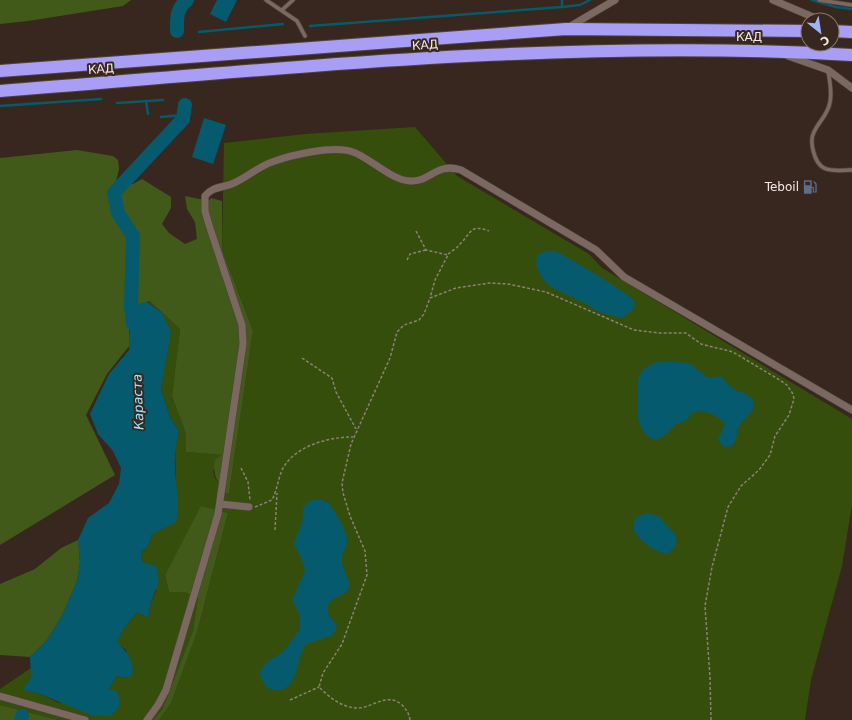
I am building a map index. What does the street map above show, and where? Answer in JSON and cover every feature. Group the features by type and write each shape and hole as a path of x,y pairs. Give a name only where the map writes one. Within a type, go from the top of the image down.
{"highway":[{"name":"КАД","path":"0,71 566,29 800,31"},
{"name":"КАД","path":"0,91 339,65 566,51 775,51 852,56"}],"street":[{"path":"566,29 615,0"},
{"path":"773,0 801,12"},
{"path":"775,51 828,70 852,88"},
{"path":"146,720 158,705 166,690 188,621 220,504 242,344 242,325 209,225 205,211 205,196 209,190 234,183 272,162 291,157 342,150 364,157 383,170 408,181 416,180 443,168 451,167 462,170 596,250 624,277 852,410"},
{"path":"220,504 249,507"},
{"path":"0,696 85,720"}],"lane":[{"path":"266,0 297,21 305,36"},
{"path":"282,10 293,0"},
{"path":"819,0 852,5"},
{"path":"828,70 830,102 824,120 814,131 811,140 813,149 820,165 825,168 852,170"}],"path":[{"path":"290,700 319,687 323,673 342,644 367,575 368,564 365,551 350,516 342,482 356,430 390,358 397,332 404,325 419,320 424,314 435,280 448,255 460,244 471,230 478,228 488,231"},
{"path":"416,231 426,250"},
{"path":"407,260 410,254 426,250 448,255"},
{"path":"430,298 456,288 490,283 529,288 546,292 634,330 659,333 686,333 701,344 733,352 778,379 793,394 794,399 789,415 774,436 768,459 760,470 740,486 728,508 712,567 705,606 710,677 711,720"},
{"path":"302,358 332,378 336,392 356,430"},
{"path":"275,530 277,492 283,469 295,456 317,442 328,438 354,437"},
{"path":"241,468 245,474 250,492 249,507 263,505 272,500 277,492"},
{"path":"319,687 332,699 354,708 365,707 383,700 393,700 406,709 410,720"}],"green space":[{"path":"0,0 131,0 123,6 0,24"},
{"path":"415,127 457,176 589,254 602,268 852,419 852,505 842,566 811,680 805,720 159,720 171,703 197,632 228,513 201,507 165,575 169,592 184,592 198,598 193,631 162,710 153,720 58,720 0,705 0,689 31,668 31,677 24,690 40,694 59,703 109,689 117,676 128,678 126,650 116,642 124,628 137,612 148,618 151,602 156,591 143,563 141,554 150,542 152,534 163,528 176,485 175,448 179,431 170,417 161,389 165,362 162,313 148,302 151,301 180,329 172,396 186,434 186,452 223,455 213,471 215,478 226,493 229,493 253,331 222,250 224,143 305,134"},
{"path":"77,150 113,156 118,160 119,169 116,181 133,184 142,179 171,197 171,208 162,224 169,233 185,244 197,239 195,222 187,209 185,196 209,201 211,198 222,201 222,250 253,331 229,493 226,493 223,489 214,470 215,460 222,455 186,452 186,434 172,396 180,329 150,301 128,309 130,345 107,374 86,415 115,475 0,545 0,158"},
{"path":"201,506 228,513 197,632 171,703 159,720 153,720 162,710 193,631 198,598 184,592 169,592 165,575"},
{"path":"78,540 80,563 77,581 62,616 47,640 30,657 0,655 0,584 35,569 61,548"},
{"path":"0,705 58,720 0,720"}],"water":[{"path":"217,0 237,0 226,22 210,14"},
{"path":"204,118 226,125 213,164 192,157"},
{"path":"546,251 556,251 623,292 634,301 633,310 621,318 596,311 590,306 551,287 542,278 537,268 536,259 538,255"},
{"path":"147,302 162,313 171,332 161,389 170,417 179,431 175,459 178,501 177,515 176,522 152,534 150,542 141,554 143,563 156,566 159,581 151,602 148,618 137,612 124,628 117,642 128,656 133,673 128,678 117,676 109,689 117,692 119,706 110,716 91,715 40,694 23,690 31,677 30,657 47,640 62,616 77,581 80,562 78,540 88,518 109,503 119,484 121,468 113,451 98,434 90,414 109,374 129,350 131,306"},
{"path":"663,361 689,363 708,378 721,376 733,389 751,398 754,405 752,411 738,427 736,439 732,445 729,447 724,447 718,440 725,424 723,421 702,411 694,412 685,420 676,424 663,437 652,439 647,435 640,425 638,414 638,380 642,372 647,367 653,363"},
{"path":"312,500 323,500 328,503 343,527 347,537 347,544 342,556 342,562 349,588 328,604 328,613 337,627 333,635 306,644 290,684 285,688 273,690 267,687 263,682 260,671 268,661 283,652 300,629 300,615 292,600 305,571 302,560 294,544 302,521 303,509 307,503"},
{"path":"647,513 658,516 675,534 677,540 676,545 668,553 659,551 641,540 634,530 633,525 636,518"}],"waterway":[{"name":"Караста","path":"177,31 177,18 179,10 183,3 187,0"},
{"path":"562,0 562,7"},
{"path":"310,26 562,7 580,5 590,0"},
{"path":"812,0 836,7 852,9"},
{"path":"199,32 283,24"},
{"path":"0,106 101,99"},
{"path":"117,103 163,100"},
{"path":"146,101 148,114"},
{"name":"Караста","path":"133,324 131,306 133,236 118,213 114,193 183,119 185,105"},
{"path":"161,117 183,115"},
{"name":"Караста","path":"21,720 22,716"}],"place":[{"name":"Teboil","path":"810,187"}]}
